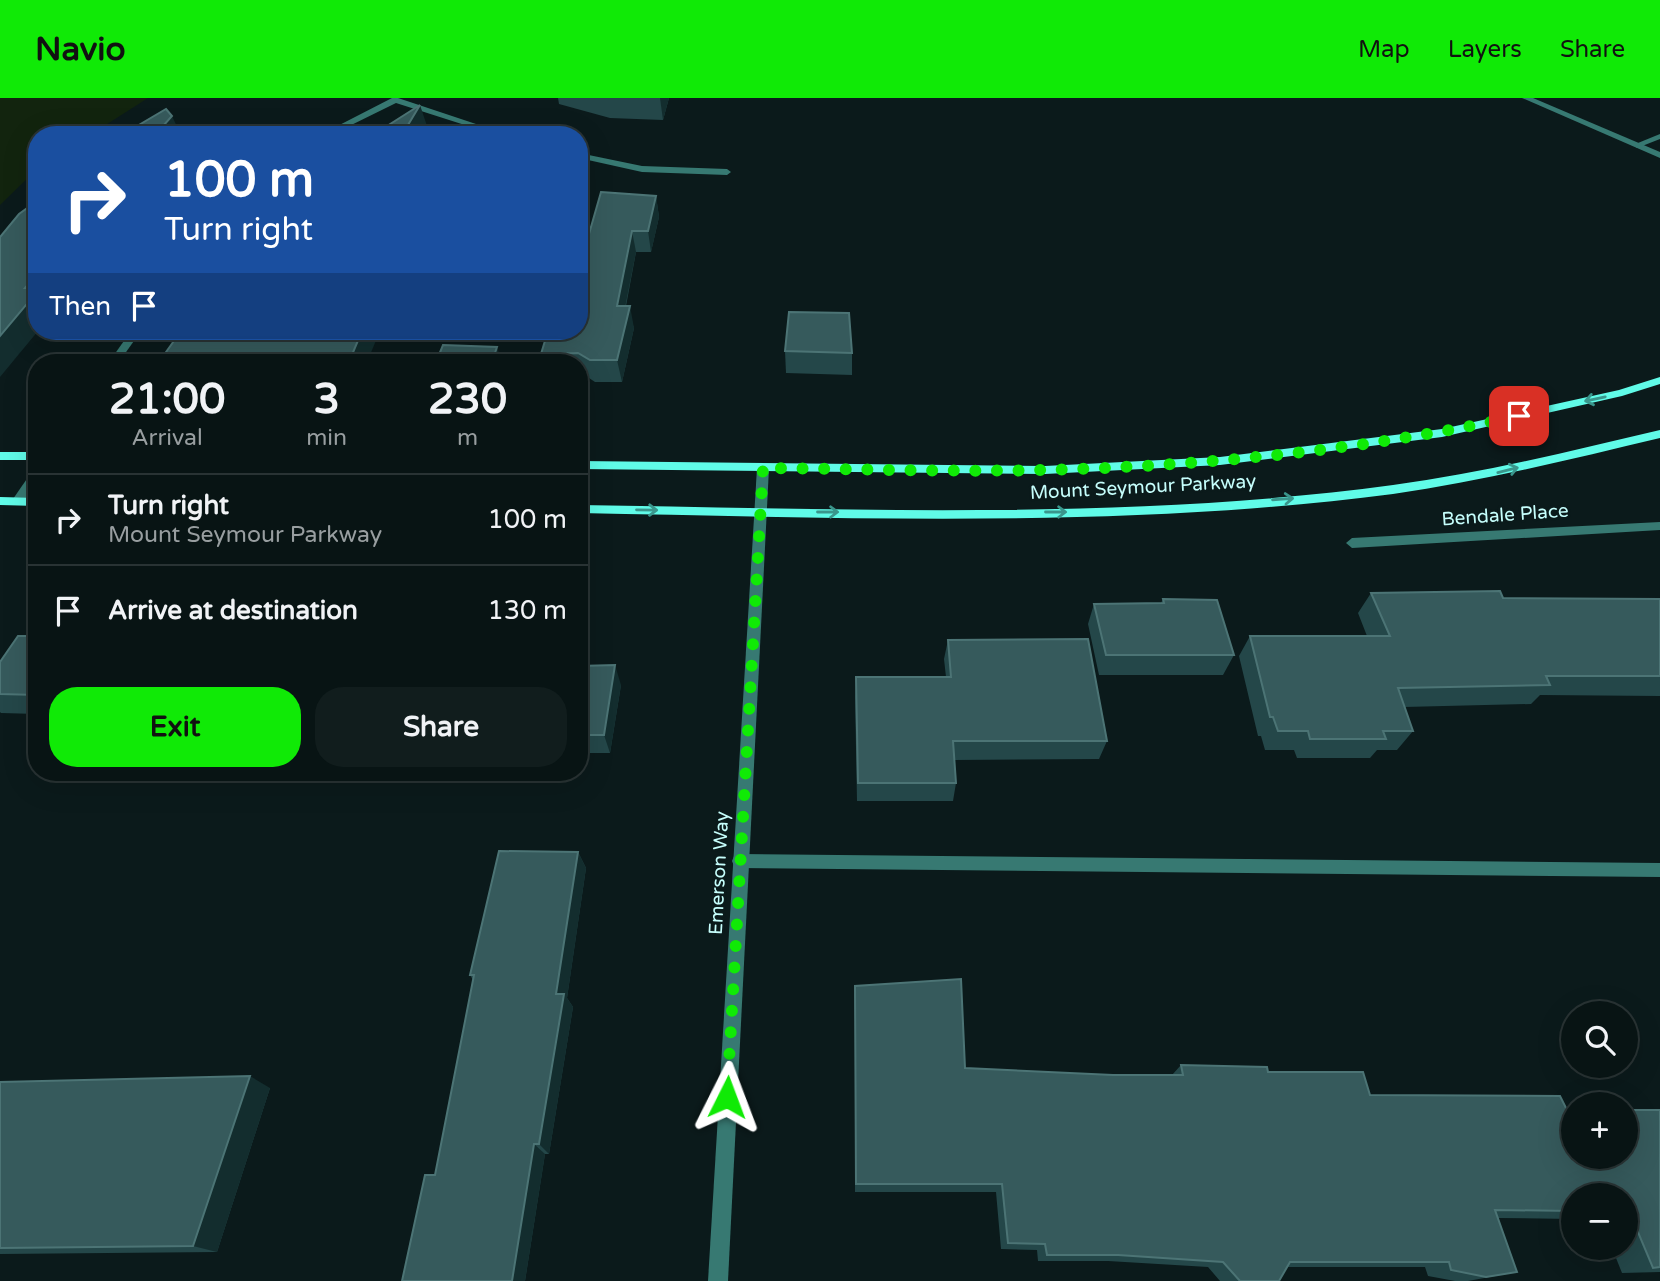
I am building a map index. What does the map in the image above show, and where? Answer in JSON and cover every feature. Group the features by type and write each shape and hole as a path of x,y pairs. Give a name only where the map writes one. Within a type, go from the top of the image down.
{"main road":[{"name":"Mount Seymour Parkway","path":"588,465 1045,470 1220,461 1442,433 1622,393 1660,380"},
{"name":"Mount Seymour Parkway","path":"588,509 1100,512 1355,494 1492,474 1660,433"},
{"path":"0,456 28,456"},
{"path":"0,501 28,502"}],"street":[{"path":"1526,98 1660,155"},
{"path":"342,126 396,99 478,126"},
{"path":"1637,145 1660,136"},
{"path":"588,157 642,169 727,172"},
{"name":"Emerson Way","path":"718,1281 763,468"},
{"path":"17,502 28,486"},
{"name":"Bendale Place","path":"1352,543 1660,526"},
{"path":"740,861 1660,870"}],"green space":[{"path":"0,98 148,98 104,126 28,126 28,178 0,205"}],"building":[{"path":"420,105 407,126 387,126"},
{"path":"166,109 172,116 163,126 137,126"},
{"path":"601,192 656,196 648,231 632,231 617,306 630,306 617,360 590,360 588,354 578,353 541,354 545,340 588,340 588,238"},
{"path":"28,208 28,284 25,288 28,288 28,303 0,336 0,237"},
{"path":"789,312 849,313 852,353 785,351"},
{"path":"175,340 358,340 352,354 165,354"},
{"path":"443,345 497,347 495,354 439,354"},
{"path":"1500,591 1503,598 1660,599 1660,676 1546,676 1550,685 1398,688 1413,731 1383,731 1386,739 1310,739 1308,731 1278,731 1273,717 1270,717 1250,636 1390,636 1371,593"},
{"path":"1163,599 1217,600 1234,655 1106,655 1094,604 1164,603"},
{"path":"18,636 28,636 28,695 0,694 0,662"},
{"path":"1088,639 1107,741 953,741 956,783 858,783 856,677 951,677 948,640"},
{"path":"615,665 604,735 588,735 588,666"},
{"path":"499,851 578,852 556,994 564,994 539,1144 534,1144 512,1281 402,1281 425,1175 435,1175 474,975 470,975"},
{"path":"961,979 965,1068 1113,1075 1183,1075 1181,1065 1267,1067 1268,1072 1363,1072 1370,1095 1560,1096 1561,1169 1638,1169 1638,1110 1660,1110 1660,1267 1653,1268 1638,1232 1638,1183 1561,1183 1561,1211 1495,1210 1517,1272 1486,1277 1451,1270 1449,1262 1290,1262 1279,1281 1240,1281 1223,1262 1118,1255 1047,1255 1045,1244 1008,1243 1002,1184 856,1184 855,986"},
{"path":"250,1076 193,1246 0,1248 0,1082"}],"route":[{"path":"727,1097 763,468 1045,470 1220,461 1442,433 1519,416"}]}
